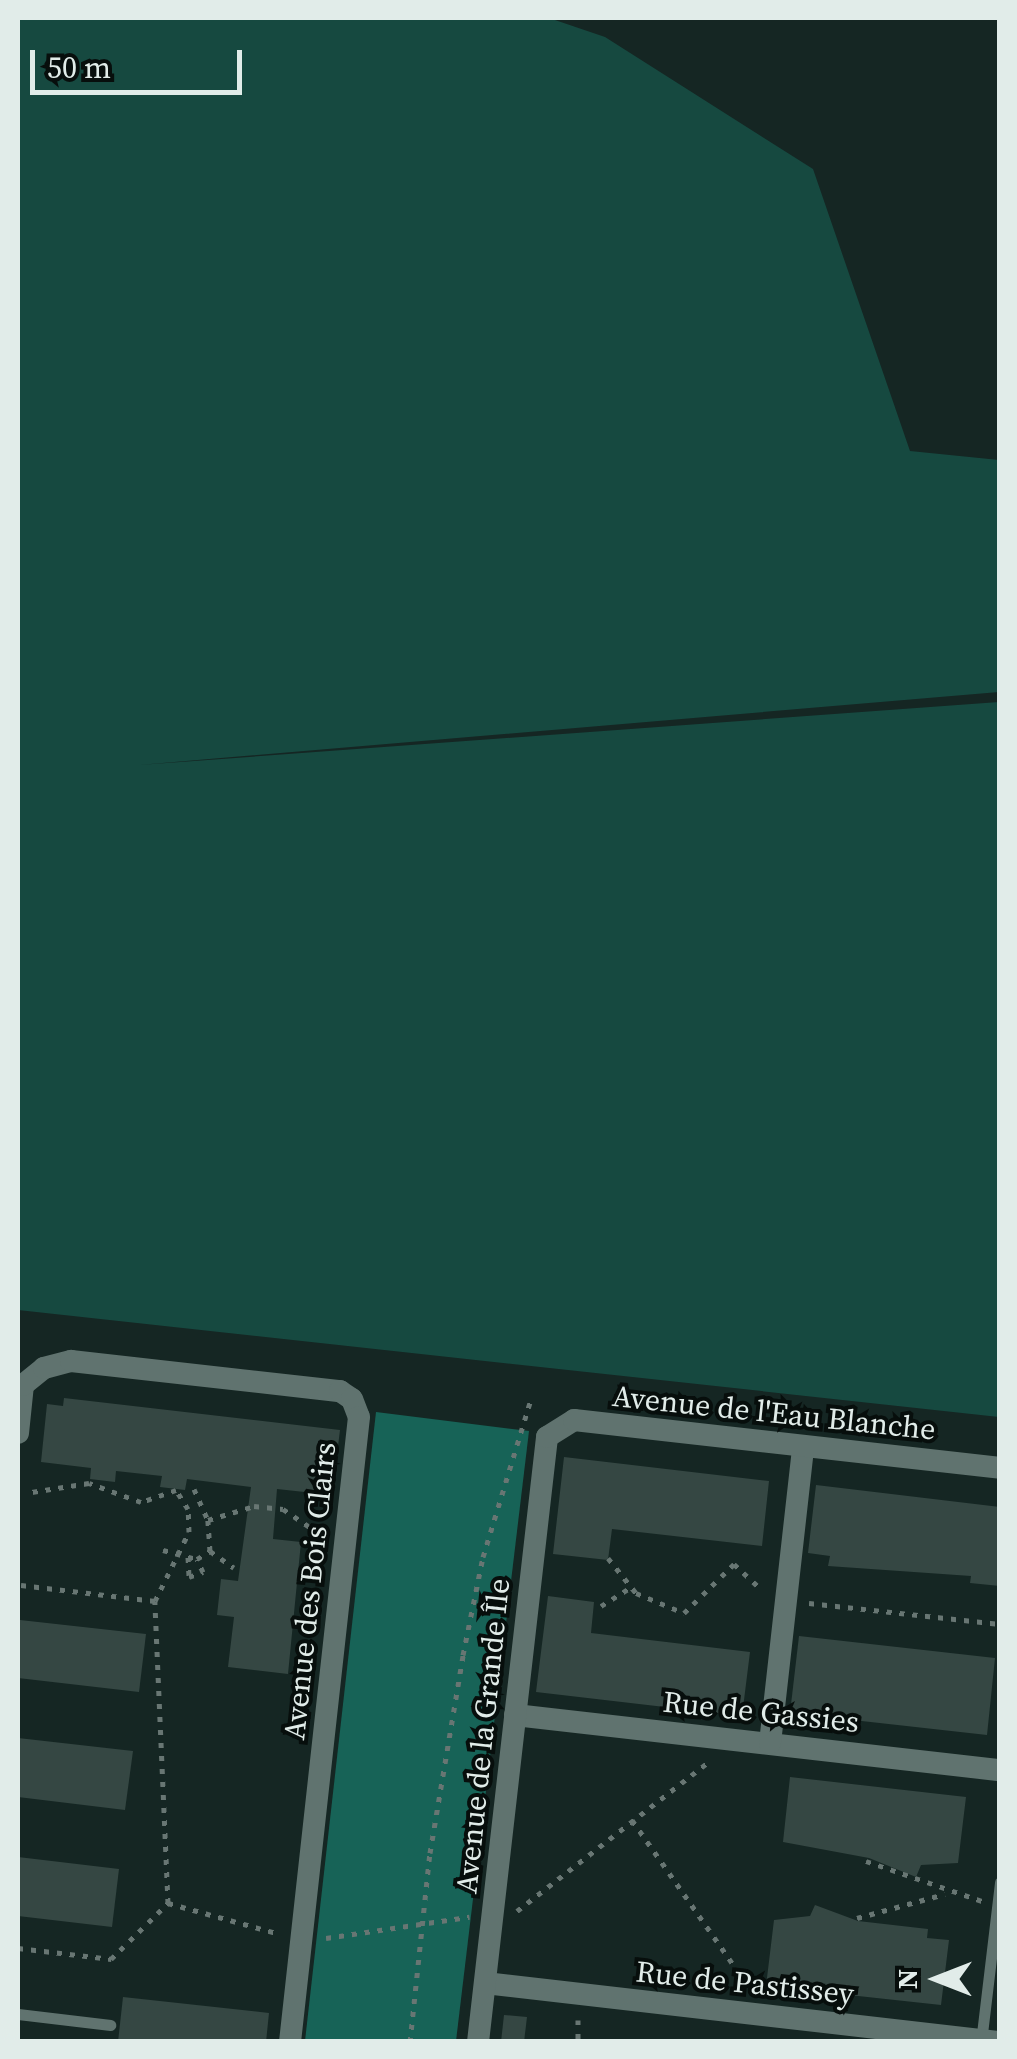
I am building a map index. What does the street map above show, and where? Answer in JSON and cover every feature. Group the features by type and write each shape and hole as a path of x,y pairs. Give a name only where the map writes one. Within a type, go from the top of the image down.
{"street":[{"name":"Avenue des Bois Clairs","path":"20,1382 44,1368 71,1361 340,1391 352,1399 359,1417 290,2042"},
{"path":"18,1433 20,1382"},
{"name":"Avenue de l'Eau Blanche","path":"547,1437 574,1420 1000,1468"},
{"name":"Avenue de la Grande Île","path":"478,2042 547,1437"},
{"path":"770,1743 803,1447"},
{"name":"Rue de Gassies","path":"515,1715 1000,1770"},
{"name":"Rue de Pastissey","path":"485,1983 987,2041"},
{"path":"782,2042 785,2018"}],"lane":[{"path":"987,2041 1000,1882"},
{"path":"18,2014 110,2024"}],"path":[{"path":"410,2042 430,1853 463,1654 482,1557 530,1398"},
{"path":"18,1948 111,1959 168,1903 155,1601 189,1532 188,1510 176,1490 140,1502 89,1482 32,1492"},
{"path":"194,1489 208,1520 210,1551"},
{"path":"208,1520 274,1506 332,1539"},
{"path":"163,1550 180,1550 197,1558 210,1551"},
{"path":"210,1551 234,1568"},
{"path":"188,1557 189,1577 203,1572 197,1558"},
{"path":"608,1558 632,1587 684,1613 734,1564 771,1600"},
{"path":"21,1585 155,1601"},
{"path":"601,1606 632,1587"},
{"path":"797,1602 1000,1624"},
{"path":"632,1820 750,1988 750,2014"},
{"path":"866,1861 948,1893 997,1903"},
{"path":"858,1918 948,1893"},
{"path":"574,2007 578,2042"}],"shaded area":[{"path":"18,18 549,18 605,37 813,169 910,451 999,460 999,692 139,765 999,702 999,1417 18,1310"},
{"path":"376,1412 529,1431 456,2041 305,2041"}],"building":[{"path":"64,1398 340,1430 332,1495 277,1489 273,1539 301,1542 288,1674 228,1667 234,1617 217,1615 221,1579 238,1581 251,1487 187,1479 185,1490 160,1487 162,1476 116,1471 115,1482 90,1479 91,1468 41,1462 47,1404 63,1406"},
{"path":"564,1457 769,1481 762,1546 612,1529 608,1560 553,1554"},
{"path":"816,1485 1000,1507 1000,1586 970,1583 971,1576 828,1566 830,1556 808,1553"},
{"path":"548,1596 594,1602 591,1633 750,1652 742,1716 536,1692"},
{"path":"20,1620 146,1634 139,1692 18,1678"},
{"path":"799,1636 995,1658 987,1735 790,1713"},
{"path":"18,1738 133,1751 125,1810 18,1797"},
{"path":"790,1777 966,1797 958,1863 921,1865 916,1877 869,1858 783,1842"},
{"path":"18,1857 119,1869 112,1927 18,1916"},
{"path":"815,1905 858,1921 928,1929 927,1938 949,1940 941,2005 766,1986 774,1920 810,1916"},
{"path":"123,1997 269,2013 266,2042 118,2042"},
{"path":"504,2015 527,2017 524,2042 501,2042"}]}
